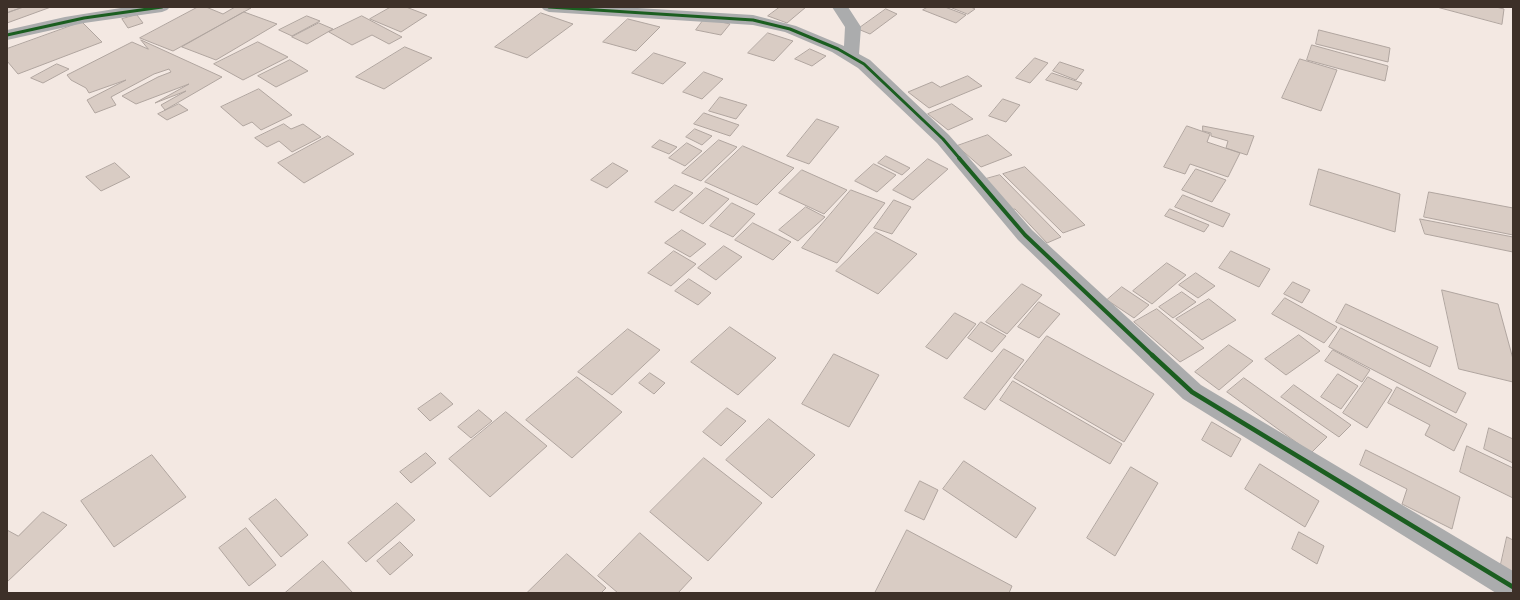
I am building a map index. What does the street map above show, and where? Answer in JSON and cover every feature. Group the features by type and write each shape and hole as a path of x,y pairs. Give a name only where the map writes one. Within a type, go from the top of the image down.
{"street":[{"path":"7,35 40,26 101,15 162,7"},
{"path":"549,7 753,20 790,29 851,56 864,64 942,139 1026,235 1192,392 1513,587"},
{"path":"840,7 853,27 851,56"}],"building":[{"path":"7,7 23,7 7,13"},
{"path":"24,7 51,7 7,23 7,13"},
{"path":"198,7 206,7 223,14 235,7 251,8 173,51 140,38"},
{"path":"391,7 406,7 427,15 401,32 370,19"},
{"path":"780,7 806,7 787,23 768,16"},
{"path":"928,7 945,7 966,15 956,23 923,10"},
{"path":"950,7 971,7 975,9 968,14"},
{"path":"1437,7 1496,7 1504,9 1502,24"},
{"path":"886,9 897,14 870,34 858,29"},
{"path":"244,12 277,24 216,60 182,47"},
{"path":"541,13 573,24 527,58 495,47"},
{"path":"137,15 143,23 128,28 122,19"},
{"path":"307,16 320,21 292,36 279,30"},
{"path":"362,16 402,37 389,44 372,35 352,45 329,32"},
{"path":"705,18 730,24 721,35 696,30"},
{"path":"628,19 660,27 636,51 603,42"},
{"path":"82,22 102,42 18,74 7,61 7,49"},
{"path":"319,23 333,29 307,44 292,37"},
{"path":"1319,30 1390,48 1388,62 1316,44"},
{"path":"768,33 793,41 774,61 748,53"},
{"path":"141,40 222,77 165,110 161,105 186,91 155,103 189,84 136,104 122,96 158,77 171,72 169,69 154,74 111,97 116,105 95,113 87,100 126,80 89,93 86,88 71,80 67,75 132,42 148,49"},
{"path":"258,42 288,57 243,80 214,64"},
{"path":"1312,45 1388,66 1385,81 1307,60"},
{"path":"405,47 432,58 384,89 356,77"},
{"path":"810,49 826,56 812,66 795,59"},
{"path":"654,53 686,63 663,84 632,73"},
{"path":"1035,58 1048,63 1030,83 1016,78"},
{"path":"1300,59 1337,70 1321,111 1282,98"},
{"path":"290,60 308,71 276,87 258,76"},
{"path":"1060,62 1084,70 1076,80 1053,71"},
{"path":"57,64 69,69 43,83 31,78"},
{"path":"704,72 723,79 702,99 683,92"},
{"path":"1052,73 1082,83 1077,90 1046,80"},
{"path":"968,76 982,86 929,108 908,92 932,82 940,87"},
{"path":"259,89 292,115 261,130 252,122 243,126 221,107"},
{"path":"720,97 747,105 736,119 709,111"},
{"path":"1003,99 1020,105 1006,122 989,116"},
{"path":"179,104 188,110 167,120 158,114"},
{"path":"952,104 973,119 948,130 928,114"},
{"path":"704,113 739,125 730,136 694,124"},
{"path":"817,119 839,127 809,164 787,156"},
{"path":"284,124 291,129 303,124 321,137 292,152 279,141 267,147 255,138"},
{"path":"1187,126 1210,134 1207,142 1240,153 1228,177 1190,164 1185,174 1164,167"},
{"path":"1203,126 1254,136 1247,155 1226,148 1228,141 1211,136 1211,133 1203,131"},
{"path":"695,129 712,136 702,145 686,137"},
{"path":"988,135 1012,155 981,167 957,146"},
{"path":"328,136 354,154 304,183 278,163"},
{"path":"660,140 677,147 669,154 652,147"},
{"path":"719,140 737,147 701,181 682,173"},
{"path":"687,143 702,151 685,166 669,158"},
{"path":"743,146 794,168 757,205 705,182"},
{"path":"886,156 910,168 902,175 878,163"},
{"path":"928,159 948,169 913,200 893,190"},
{"path":"115,163 130,177 101,191 86,177"},
{"path":"613,163 628,171 607,188 591,180"},
{"path":"874,164 896,175 877,192 855,181"},
{"path":"1025,167 1085,225 1063,233 1003,174"},
{"path":"1196,169 1226,180 1212,202 1182,190"},
{"path":"1319,169 1400,194 1395,232 1310,205"},
{"path":"802,170 847,190 824,214 779,193"},
{"path":"1000,175 1061,237 1047,243 1015,209 1010,210 982,180"},
{"path":"675,185 693,193 673,211 655,202"},
{"path":"706,188 729,199 703,224 680,212"},
{"path":"851,190 885,203 837,263 802,248"},
{"path":"1429,192 1513,208 1513,235 1424,217"},
{"path":"1183,195 1230,214 1223,227 1175,207"},
{"path":"894,200 911,207 892,234 874,228"},
{"path":"732,203 755,214 733,237 710,226"},
{"path":"806,207 825,217 798,241 779,230"},
{"path":"1170,209 1209,225 1204,232 1165,216"},
{"path":"1420,219 1513,237 1513,252 1425,234"},
{"path":"753,223 791,242 773,260 735,240"},
{"path":"682,230 706,244 690,257 665,243"},
{"path":"876,232 917,254 878,294 836,271"},
{"path":"724,246 742,257 716,280 698,268"},
{"path":"674,251 696,264 671,286 648,273"},
{"path":"1231,251 1270,269 1259,287 1219,268"},
{"path":"1167,263 1186,275 1152,304 1133,291"},
{"path":"1196,273 1215,286 1198,298 1179,285"},
{"path":"689,279 711,293 698,305 675,291"},
{"path":"1293,282 1310,290 1302,303 1284,294"},
{"path":"1022,284 1042,295 1007,334 986,322"},
{"path":"1122,287 1149,305 1134,318 1107,300"},
{"path":"1442,290 1498,304 1513,359 1513,382 1459,369"},
{"path":"1182,292 1196,302 1173,318 1159,307"},
{"path":"1285,298 1337,327 1324,343 1272,314"},
{"path":"1209,299 1236,320 1202,340 1176,319"},
{"path":"1039,302 1060,314 1039,338 1018,327"},
{"path":"1346,304 1438,347 1430,367 1336,322"},
{"path":"1157,309 1204,348 1180,362 1134,322"},
{"path":"955,313 976,324 947,359 926,347"},
{"path":"981,322 1006,336 992,352 968,338"},
{"path":"730,327 776,358 738,395 691,362"},
{"path":"1341,328 1466,393 1456,413 1329,347"},
{"path":"628,329 660,350 612,395 578,372"},
{"path":"1299,335 1320,351 1286,375 1265,359"},
{"path":"1047,336 1154,394 1124,442 1014,378"},
{"path":"1229,345 1253,361 1219,390 1195,372"},
{"path":"1004,349 1024,360 985,410 964,398"},
{"path":"1333,350 1370,370 1362,382 1325,361"},
{"path":"834,354 879,375 849,427 802,404"},
{"path":"650,373 665,383 654,394 639,383"},
{"path":"1338,374 1358,386 1341,409 1321,397"},
{"path":"577,377 622,412 572,458 526,420"},
{"path":"1368,377 1392,390 1367,428 1343,413"},
{"path":"1244,378 1327,437 1311,453 1227,392"},
{"path":"1013,381 1122,444 1110,464 1000,400"},
{"path":"1294,385 1351,425 1339,437 1281,397"},
{"path":"1397,387 1467,424 1454,451 1425,435 1430,425 1388,403"},
{"path":"441,393 453,404 430,421 418,409"},
{"path":"727,408 746,421 721,446 703,432"},
{"path":"479,410 492,421 471,438 458,427"},
{"path":"506,412 547,446 490,497 449,459"},
{"path":"769,419 815,455 772,498 726,460"},
{"path":"1212,422 1241,439 1231,457 1202,440"},
{"path":"1489,428 1513,439 1513,463 1484,449"},
{"path":"1467,446 1513,468 1513,498 1460,472"},
{"path":"1366,450 1460,497 1452,529 1402,504 1407,489 1360,465"},
{"path":"426,453 436,463 411,483 400,472"},
{"path":"152,455 186,497 114,547 81,501"},
{"path":"704,458 762,503 708,561 650,512"},
{"path":"964,461 1036,508 1016,538 943,489"},
{"path":"1260,464 1319,501 1305,527 1245,489"},
{"path":"1131,467 1158,483 1115,556 1087,538"},
{"path":"920,481 938,490 924,520 905,511"},
{"path":"276,499 308,535 281,557 249,519"},
{"path":"397,503 415,520 366,562 348,543"},
{"path":"43,512 67,525 7,582 7,530 18,536"},
{"path":"246,528 276,565 249,586 219,548"},
{"path":"907,530 1012,586 1009,593 875,593"},
{"path":"1299,532 1324,546 1317,564 1292,549"},
{"path":"640,533 692,578 678,593 618,593 598,576"},
{"path":"1507,537 1513,540 1513,580 1499,573"},
{"path":"400,542 413,555 390,575 377,561"},
{"path":"567,554 606,588 601,593 527,593"},
{"path":"323,561 353,593 285,593"}],"cycle path":[{"path":"7,35 84,18 162,7"},
{"path":"549,7 753,20 790,29 838,49 864,64 943,139 1025,235 1192,392 1513,587"}]}
